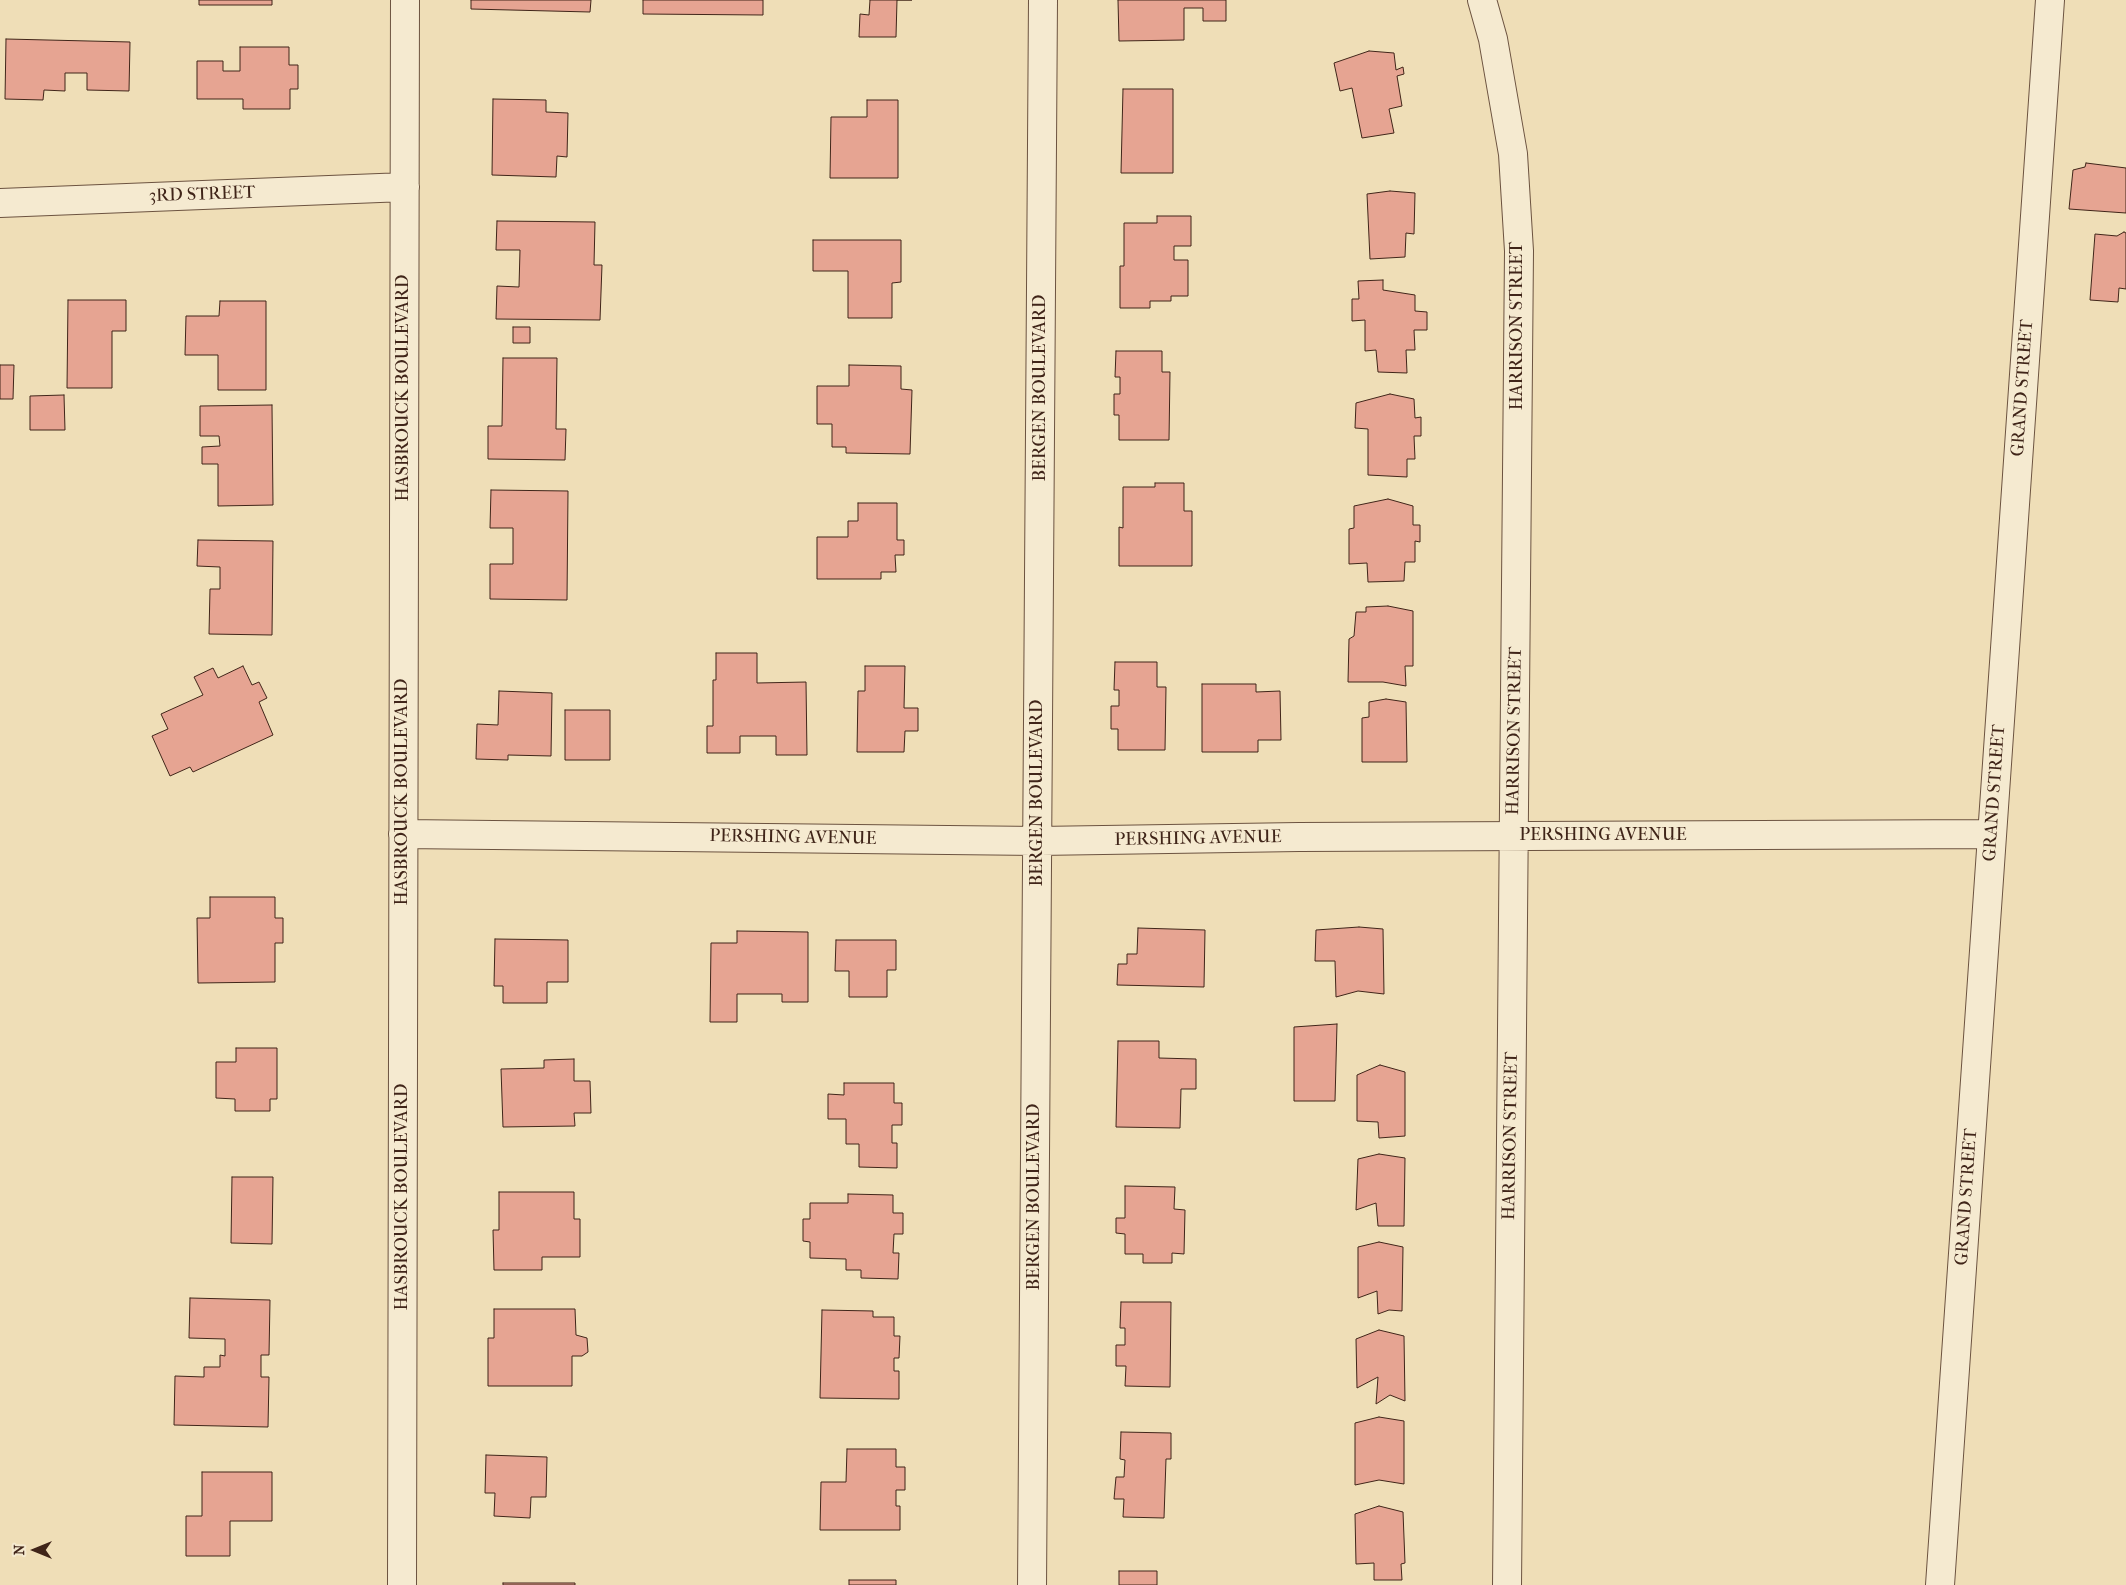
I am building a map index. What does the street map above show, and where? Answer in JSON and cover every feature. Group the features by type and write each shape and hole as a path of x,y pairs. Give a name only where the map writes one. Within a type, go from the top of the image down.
{"street":[{"name":"HASBROUCK BOULEVARD","path":"402,1585 405,0"},
{"name":"BERGEN BOULEVARD","path":"1032,1585 1043,0"},
{"name":"HARRISON STREET","path":"1482,0 1493,39 1513,154 1519,251 1507,1585"},
{"name":"GRAND STREET","path":"1940,1585 2050,0"},
{"name":"3RD STREET","path":"0,203 405,187"},
{"name":"PERSHING AVENUE","path":"403,834 1038,841 1514,836 1992,834"}],"building":[{"path":"199,0 272,0 272,5 199,5"},
{"path":"471,0 591,0 590,12 471,9"},
{"path":"643,0 763,0 763,15 643,14"},
{"path":"870,0 897,0 896,37 859,37 860,14 869,15"},
{"path":"1118,0 1226,0 1226,21 1203,21 1203,8 1184,8 1184,40 1119,41"},
{"path":"6,39 130,42 129,91 87,90 87,73 65,73 65,91 44,90 43,100 5,99"},
{"path":"240,47 289,47 289,65 298,65 298,89 290,89 290,109 243,109 243,99 197,99 197,61 223,61 223,71 240,71"},
{"path":"1369,51 1394,53 1396,70 1403,67 1404,74 1397,76 1402,106 1389,109 1394,133 1362,138 1352,88 1340,91 1334,63"},
{"path":"1123,89 1173,89 1173,173 1121,173"},
{"path":"493,99 546,100 546,112 568,113 567,157 557,156 556,177 492,175"},
{"path":"867,100 898,100 898,178 830,178 831,117 867,117"},
{"path":"2086,163 2126,168 2126,213 2069,209 2073,170 2085,167"},
{"path":"1390,191 1415,193 1414,234 1406,233 1405,257 1370,259 1367,194"},
{"path":"1157,216 1191,216 1191,246 1174,246 1174,260 1188,260 1188,296 1171,296 1171,301 1150,301 1150,308 1120,308 1120,266 1124,266 1124,223 1157,223"},
{"path":"497,221 595,222 594,265 602,265 600,320 496,319 497,286 519,287 520,250 496,250"},
{"path":"2124,232 2126,233 2126,289 2119,288 2118,302 2090,300 2095,234 2117,236"},
{"path":"813,240 901,240 901,282 892,283 892,318 848,318 848,271 813,271"},
{"path":"1383,280 1383,290 1415,295 1415,311 1427,312 1427,330 1414,330 1415,350 1406,350 1407,373 1378,372 1376,350 1365,351 1365,320 1352,321 1352,299 1359,299 1358,281"},
{"path":"68,300 126,300 126,331 112,331 112,388 67,388"},
{"path":"220,301 266,301 266,390 218,390 218,355 185,355 186,316 219,316"},
{"path":"513,327 530,327 530,343 513,343"},
{"path":"1116,351 1162,351 1162,372 1170,372 1169,440 1119,440 1119,415 1114,415 1114,394 1120,394 1120,377 1115,377"},
{"path":"503,358 557,358 556,429 566,429 565,460 488,459 488,426 502,426"},
{"path":"0,365 14,365 13,399 0,399"},
{"path":"849,365 901,366 901,389 912,390 910,454 846,453 846,447 832,447 832,424 817,424 817,386 849,386"},
{"path":"1390,394 1414,399 1415,418 1421,417 1421,436 1414,436 1415,459 1407,459 1407,477 1368,475 1368,429 1355,428 1356,403"},
{"path":"64,395 65,430 30,430 30,396"},
{"path":"272,405 273,505 218,506 218,464 202,464 202,447 220,446 219,436 200,436 200,406"},
{"path":"1155,483 1184,483 1184,511 1192,511 1192,566 1119,566 1119,527 1123,528 1123,487 1155,487"},
{"path":"491,490 568,491 567,600 490,599 490,564 513,564 513,528 490,528"},
{"path":"1388,499 1413,506 1413,525 1420,525 1420,542 1415,541 1415,562 1405,562 1404,581 1368,582 1367,563 1349,564 1349,529 1354,528 1354,506"},
{"path":"858,503 897,503 897,540 904,540 904,555 895,555 896,572 881,572 881,579 817,579 817,537 848,537 848,521 858,521"},
{"path":"198,540 273,541 272,635 209,634 210,589 220,589 220,567 197,566"},
{"path":"1388,606 1413,611 1413,666 1405,666 1406,686 1383,682 1348,682 1349,639 1354,636 1356,612 1366,612 1366,607"},
{"path":"716,653 757,653 757,683 806,682 807,755 776,755 776,736 740,736 740,753 707,753 707,726 713,726 713,680 716,680"},
{"path":"1115,662 1157,662 1157,687 1166,687 1165,750 1118,750 1118,729 1111,729 1111,706 1119,706 1119,690 1114,690"},
{"path":"243,666 252,685 259,682 267,698 259,702 273,735 193,772 190,767 170,776 152,736 168,729 161,714 203,695 194,677 213,668 218,678"},
{"path":"865,666 905,666 904,708 918,708 918,731 905,731 904,752 857,752 858,691 865,691"},
{"path":"1202,684 1256,684 1256,692 1280,691 1281,740 1258,740 1258,752 1202,752"},
{"path":"499,691 552,693 551,756 508,755 508,760 476,759 477,724 498,725"},
{"path":"1386,699 1406,702 1407,762 1362,762 1362,718 1369,717 1369,702"},
{"path":"565,710 610,710 610,760 565,760"},
{"path":"210,897 275,897 275,918 283,918 283,943 275,943 275,982 198,983 197,918 210,918"},
{"path":"1359,927 1383,929 1384,994 1358,991 1336,997 1335,961 1315,961 1316,930"},
{"path":"1138,928 1205,930 1204,987 1117,985 1118,964 1127,964 1127,954 1137,954"},
{"path":"737,931 808,932 808,1002 782,1002 782,994 737,994 737,1022 710,1022 711,943 737,943"},
{"path":"495,939 568,940 568,982 547,982 547,1003 503,1003 503,986 494,986"},
{"path":"836,940 896,940 896,970 887,970 887,997 849,997 849,971 835,971"},
{"path":"1337,1024 1335,1101 1294,1101 1294,1027"},
{"path":"1118,1041 1159,1041 1159,1058 1196,1059 1196,1089 1181,1089 1180,1128 1116,1127"},
{"path":"236,1048 277,1048 277,1099 270,1099 270,1111 235,1111 235,1099 216,1098 216,1062 236,1062"},
{"path":"574,1059 574,1081 590,1081 591,1113 574,1113 575,1126 503,1127 501,1069 544,1068 544,1060"},
{"path":"1380,1065 1405,1072 1405,1136 1379,1138 1378,1122 1357,1121 1357,1075"},
{"path":"844,1083 894,1083 894,1103 902,1103 902,1125 892,1125 892,1143 897,1143 897,1168 859,1167 859,1144 846,1144 846,1119 828,1119 828,1094 844,1095"},
{"path":"1379,1154 1405,1158 1404,1226 1378,1226 1376,1203 1356,1210 1358,1159"},
{"path":"232,1177 273,1177 272,1244 231,1243"},
{"path":"1125,1186 1175,1187 1174,1209 1185,1210 1184,1254 1172,1253 1172,1263 1143,1263 1143,1254 1125,1254 1125,1234 1116,1233 1116,1218 1125,1218"},
{"path":"499,1192 574,1192 574,1219 580,1219 580,1257 542,1257 542,1270 494,1270 493,1230 499,1230"},
{"path":"848,1194 893,1195 893,1213 903,1213 903,1234 894,1234 893,1253 899,1253 898,1279 861,1278 861,1270 846,1270 846,1259 810,1258 810,1242 803,1241 803,1219 810,1219 810,1203 848,1203"},
{"path":"1379,1242 1403,1247 1402,1311 1389,1310 1378,1314 1377,1291 1358,1298 1358,1247"},
{"path":"190,1298 270,1300 269,1355 261,1355 261,1377 269,1377 268,1427 174,1425 175,1376 204,1377 204,1367 220,1367 220,1355 225,1356 225,1339 189,1338"},
{"path":"1121,1302 1171,1302 1170,1387 1125,1386 1126,1366 1116,1366 1116,1345 1125,1345 1125,1328 1120,1328"},
{"path":"494,1309 575,1309 576,1335 587,1338 588,1352 582,1356 572,1356 572,1386 488,1386 488,1338 494,1338"},
{"path":"822,1310 873,1311 873,1317 894,1317 894,1336 900,1336 899,1358 894,1358 894,1371 899,1371 899,1399 820,1398"},
{"path":"1379,1330 1404,1336 1405,1401 1390,1395 1376,1404 1378,1377 1357,1388 1356,1339"},
{"path":"1379,1417 1404,1421 1404,1484 1379,1480 1355,1485 1355,1423"},
{"path":"1121,1432 1171,1433 1171,1459 1166,1459 1164,1518 1123,1517 1124,1499 1114,1499 1116,1477 1124,1477 1125,1460 1120,1459"},
{"path":"847,1449 896,1449 896,1467 905,1467 905,1490 896,1490 896,1506 900,1506 900,1530 820,1530 821,1482 846,1482"},
{"path":"486,1455 547,1457 546,1497 531,1497 530,1518 494,1516 495,1493 485,1493"},
{"path":"202,1472 272,1472 272,1521 230,1521 230,1556 186,1556 186,1516 202,1516"},
{"path":"1379,1506 1403,1512 1405,1563 1401,1564 1402,1580 1374,1580 1374,1563 1356,1564 1355,1514"},
{"path":"1119,1571 1157,1571 1157,1585 1119,1585"},
{"path":"849,1580 896,1580 896,1585 849,1585"},
{"path":"503,1583 575,1583 575,1585 503,1585"}]}
